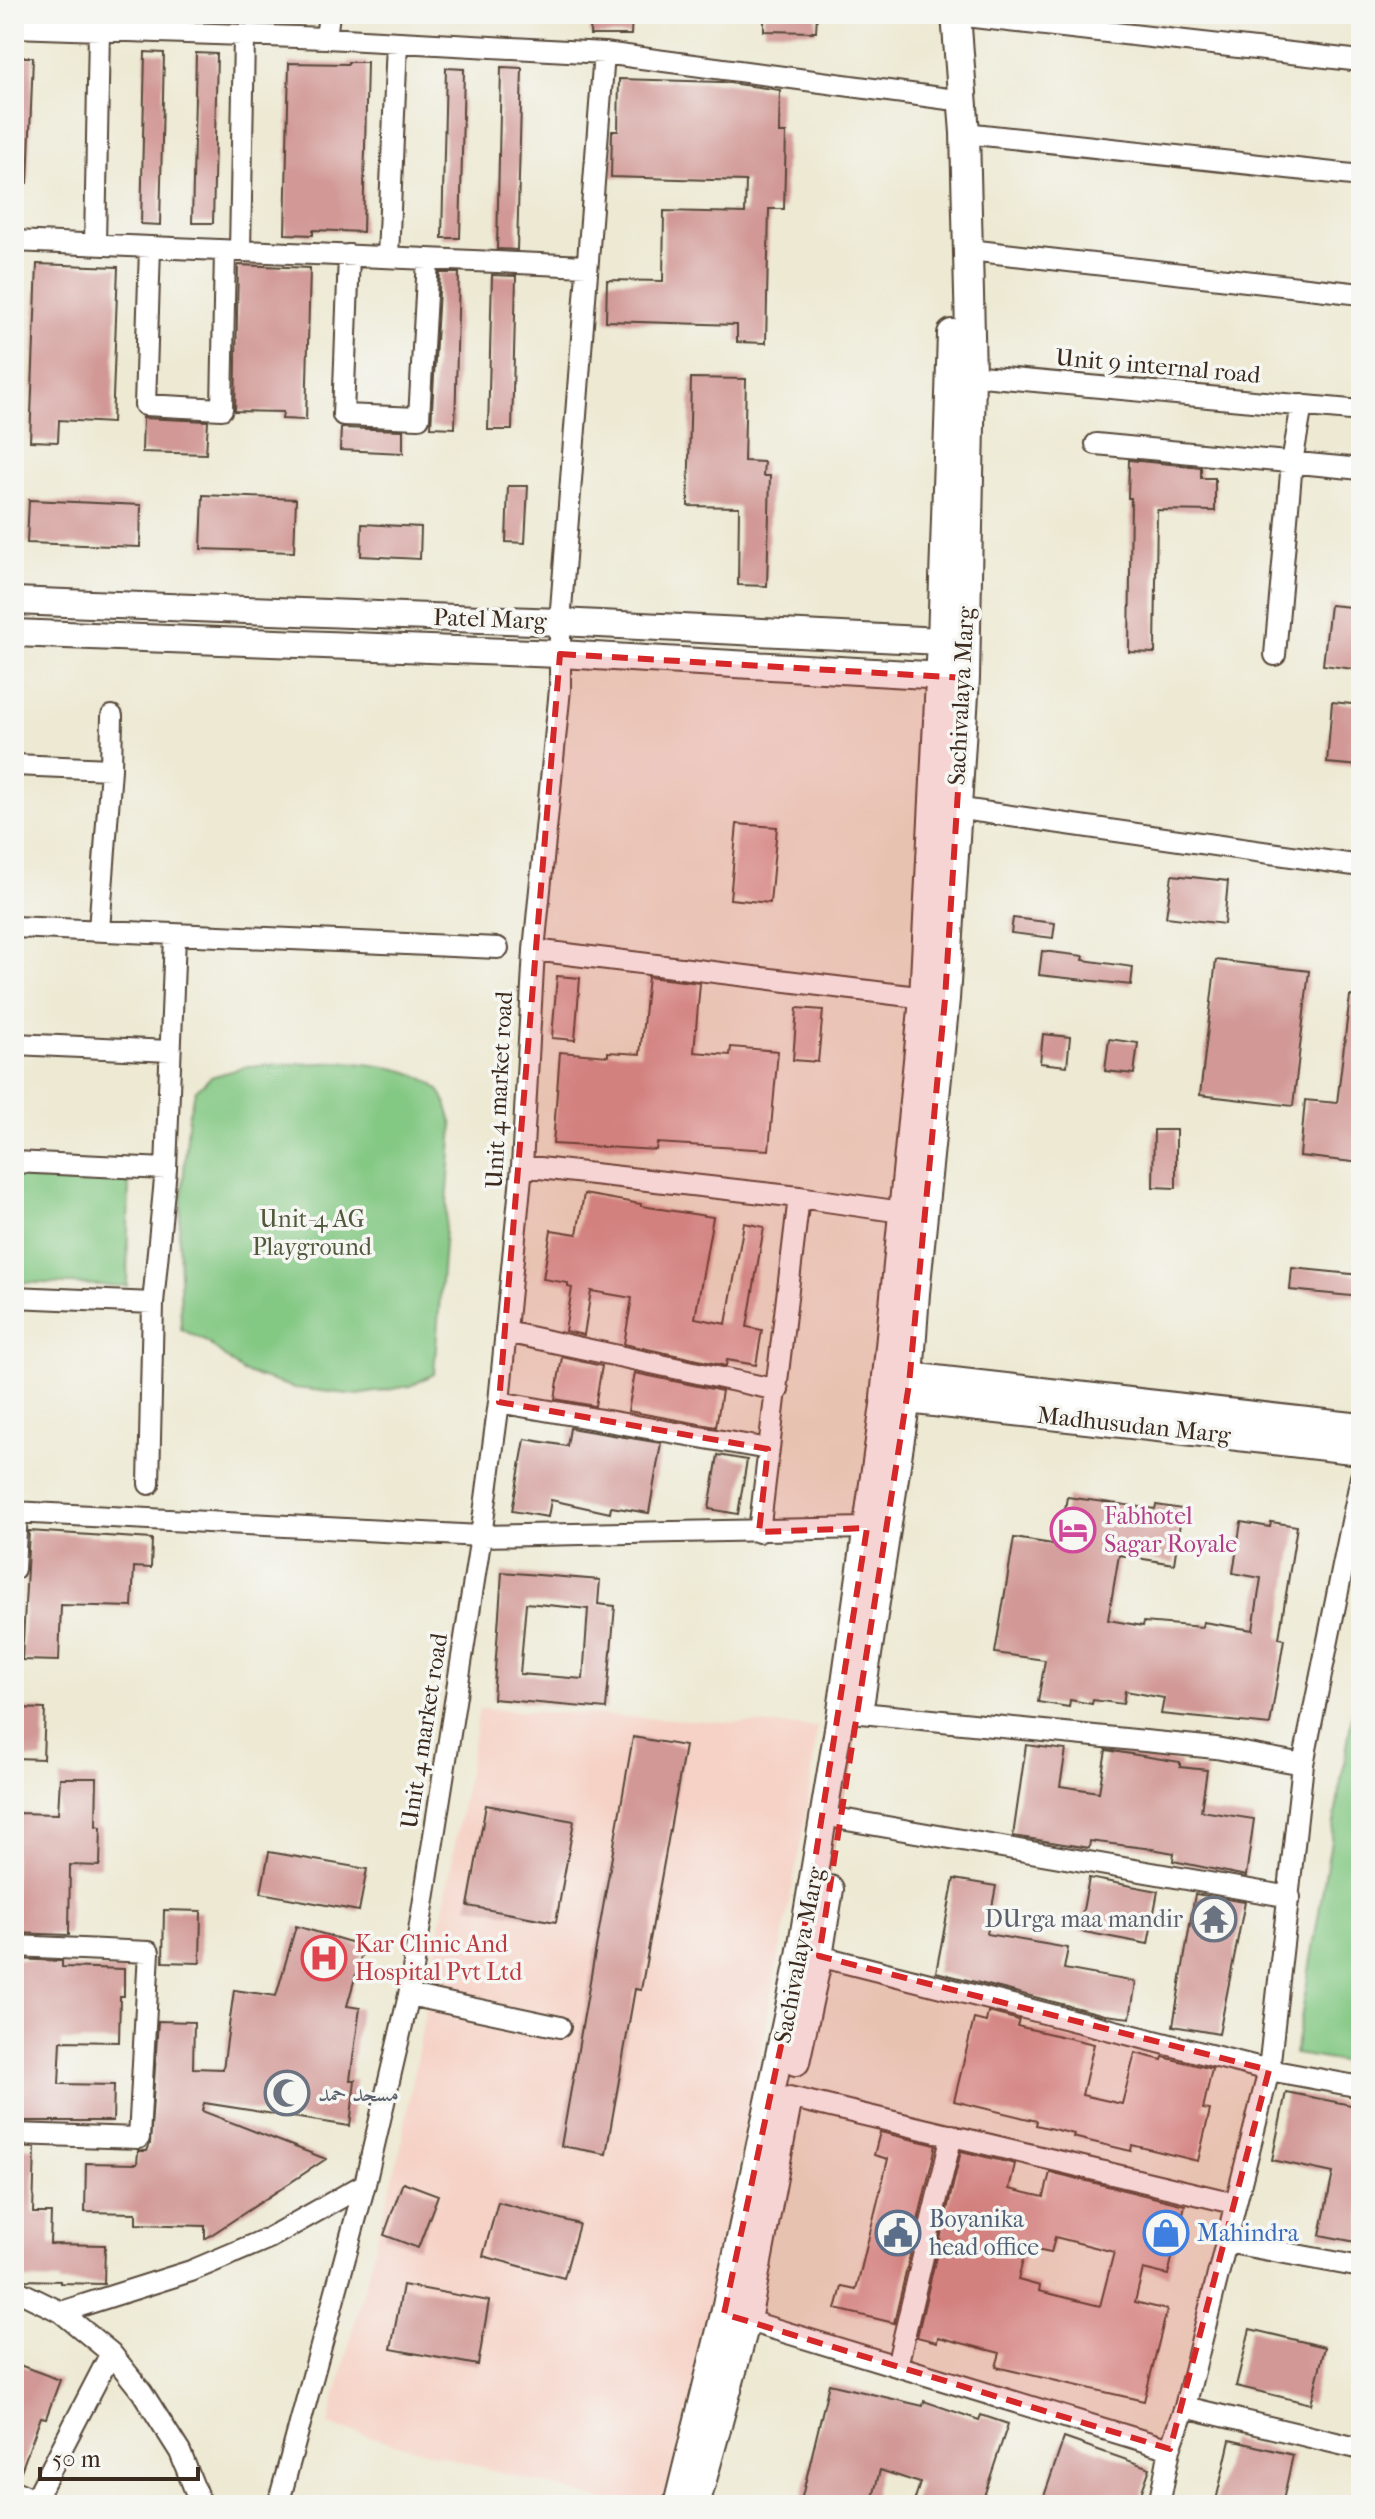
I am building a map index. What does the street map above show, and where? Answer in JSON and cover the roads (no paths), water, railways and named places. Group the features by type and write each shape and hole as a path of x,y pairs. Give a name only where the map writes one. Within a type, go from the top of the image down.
{"main road":[{"name":"Sachivalaya Marg","path":"942,14 948,99 953,290 961,374"},
{"name":"Sachivalaya Marg","path":"934,999 953,676 961,374 969,250 965,133 956,14"},
{"name":"Sachivalaya Marg","path":"897,1387 915,1293 913,1214 955,808 953,676"},
{"name":"Madhusudan Marg","path":"897,1387 1361,1428"},
{"name":"Madhusudan Marg","path":"897,1387 1361,1450"}],"street":[{"path":"326,38 329,14"},
{"path":"956,14 1361,61"},
{"path":"14,27 326,38 604,53 948,99"},
{"path":"95,244 99,31"},
{"path":"150,248 145,405 222,409 244,37"},
{"path":"388,257 397,42"},
{"name":"Unit 4 market road","path":"278,2505 365,2184 409,1995 499,1402 522,1166 534,950 560,689 560,622 604,53"},
{"path":"965,133 1361,176"},
{"path":"14,241 587,266"},
{"path":"969,250 1361,294"},
{"path":"349,255 343,415 419,418 428,260"},
{"name":"Unit 9 internal road","path":"961,374 1361,411"},
{"path":"1275,655 1292,462 1302,405"},
{"path":"1096,444 1361,469"},
{"name":"Patel Marg","path":"14,601 560,622 954,642"},
{"name":"Patel Marg","path":"14,633 560,654 953,676"},
{"path":"99,930 112,716"},
{"path":"14,765 111,769"},
{"path":"955,808 1361,866"},
{"path":"14,927 498,948"},
{"path":"149,1484 153,1303 166,1169 175,936"},
{"path":"534,950 934,999"},
{"path":"14,1044 170,1051"},
{"path":"14,1162 166,1169"},
{"path":"522,1166 799,1197 913,1214"},
{"path":"759,1532 799,1197"},
{"path":"14,1297 153,1303"},
{"path":"506,1332 778,1390"},
{"name":"Sachivalaya Marg","path":"677,2505 735,2317 789,2097 819,1956 841,1819 867,1528 897,1387"},
{"name":"Sachivalaya Marg","path":"696,2505 735,2317 800,1956 850,1712 897,1387"},
{"path":"499,1402 768,1449"},
{"path":"1159,2505 1170,2449 1185,2407 1269,2070 1303,1764 1361,1477"},
{"path":"14,1569 15,1512 481,1536 867,1528"},
{"path":"850,1712 1216,1748 1303,1764"},
{"path":"841,1819 1290,1897"},
{"path":"14,1946 149,1952 139,2138 14,2134"},
{"path":"819,1956 1269,2070 1361,2087"},
{"path":"409,1995 560,2027"},
{"path":"789,2097 1234,2203"},
{"path":"897,2366 952,2135"},
{"path":"61,2312 191,2271 269,2238 365,2184"},
{"path":"1226,2242 1361,2267"},
{"path":"14,2289 61,2312 111,2353 142,2392 180,2452 201,2505"},
{"path":"735,2317 1170,2449"},
{"path":"14,2491 34,2502 111,2353"},
{"path":"1185,2407 1361,2449"}],"place":[{"name":"Fabhotel Sagar Royale","path":"1073,1530"},
{"name":"DUrga maa mandir","path":"1214,1919"},
{"name":"Kar Clinic And Hospital Pvt Ltd","path":"324,1958"},
{"name":"مسجد حمد","path":"287,2093"},
{"name":"Boyanika head office","path":"898,2233"},
{"name":"Mahindra","path":"1166,2233"}],"park label":[{"name":"Unit-4 AG Playground","path":"312,1233"}]}
